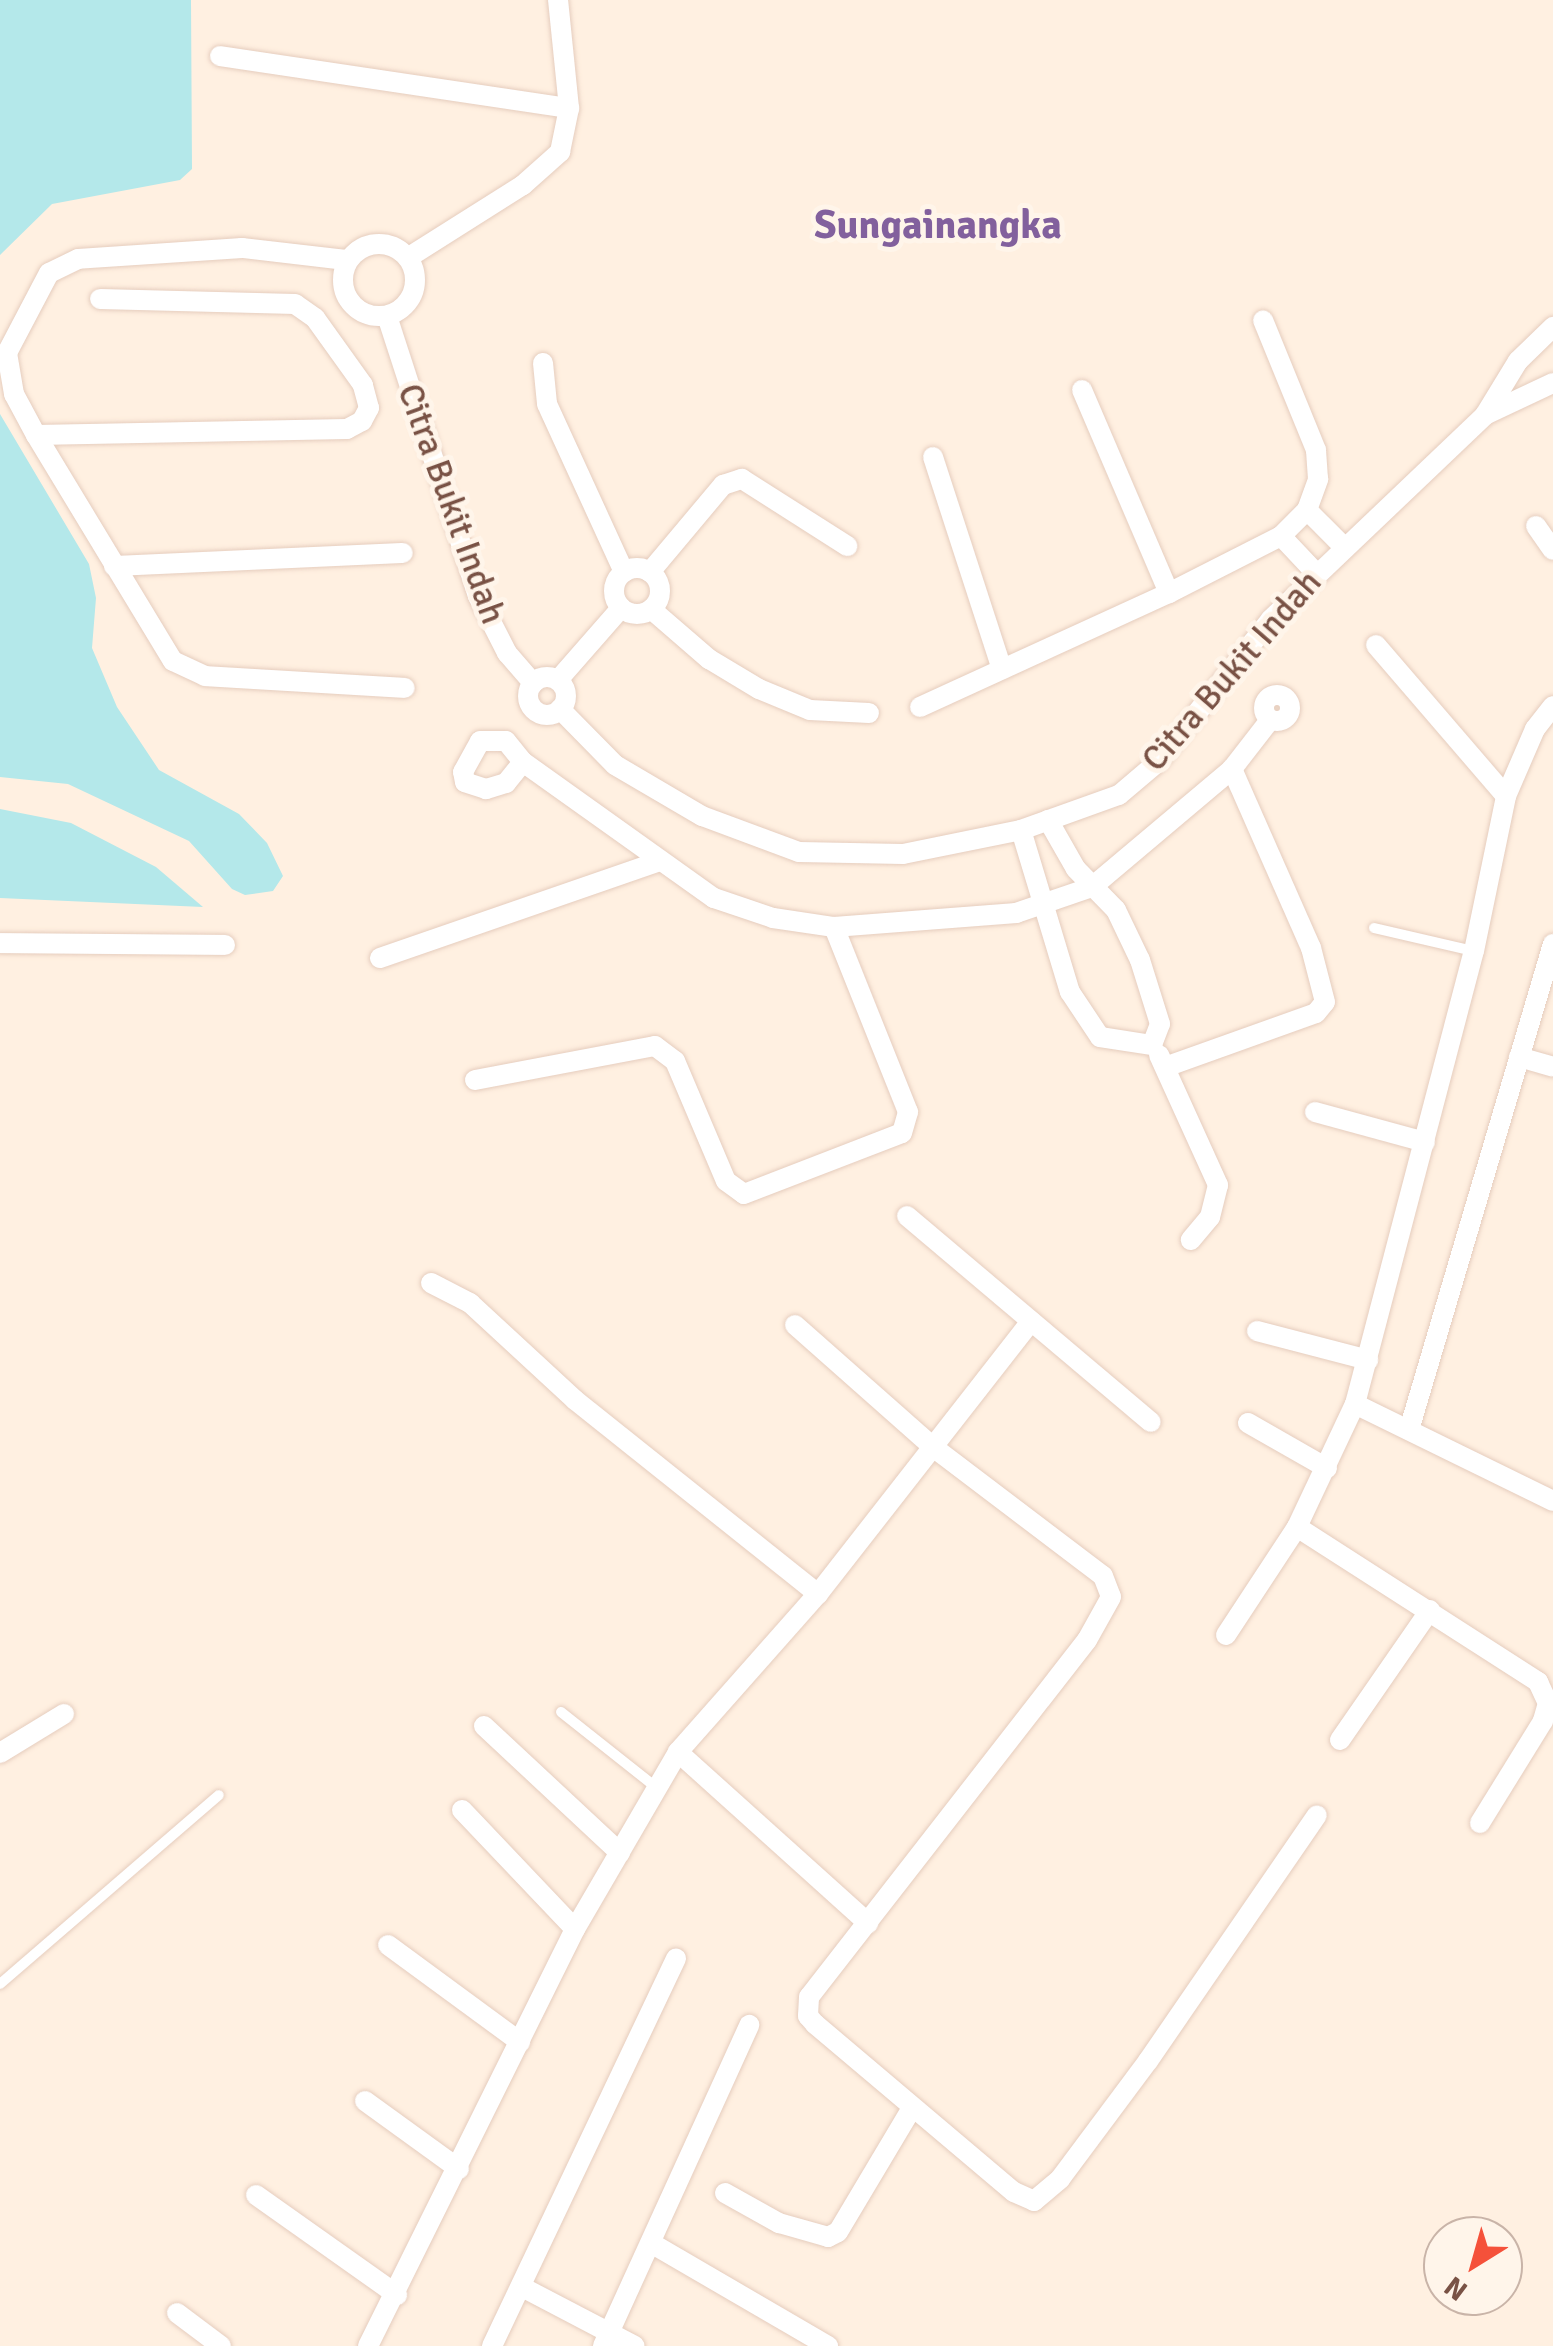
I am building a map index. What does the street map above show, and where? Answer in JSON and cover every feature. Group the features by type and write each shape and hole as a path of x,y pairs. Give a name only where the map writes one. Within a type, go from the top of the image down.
{"street":[{"path":"409,257 544,170 568,134 558,0"},
{"path":"220,56 569,108"},
{"path":"346,260 343,286 351,304 367,315 386,316 408,304 417,280 409,257 374,243 346,260 242,248 78,259 50,273 6,352 14,394 36,435 172,660 187,670 405,688"},
{"path":"36,435 347,429 362,422 369,408 363,384 315,318 295,304 100,300"},
{"name":"Citra Bukit Indah","path":"386,316 478,596 507,654 533,683 531,706 546,714 560,709 615,766 702,816 799,852 903,854 1020,830 1119,795 1159,761 1316,573 1485,415 1518,360 1553,328"},
{"path":"920,707 1170,593 1281,536 1308,510 1318,478 1316,450 1262,320"},
{"path":"543,363 547,404 624,572"},
{"name":"Citra Bukit Indah","path":"1485,415 1553,384"},
{"path":"1082,390 1170,593"},
{"path":"933,457 1002,669"},
{"path":"650,572 723,485 742,480 847,546"},
{"path":"1308,510 1343,546"},
{"path":"1536,526 1553,550"},
{"path":"1281,536 1316,573"},
{"path":"114,566 403,553"},
{"path":"624,572 650,572"},
{"path":"624,572 614,593 621,608 636,614 651,609 660,590 650,572"},
{"path":"533,683 558,680 621,608"},
{"path":"651,609 709,659 759,689 810,710 869,713"},
{"path":"1376,645 1506,796"},
{"path":"558,680 566,694 560,709"},
{"path":"1226,1635 1296,1527 1355,1404 1474,951 1506,796 1535,729 1553,706"},
{"path":"523,762 714,898 773,918 834,927 1044,907 1092,887 1232,769 1270,720"},
{"path":"1168,1066 1316,1013 1325,1002 1311,948 1232,769"},
{"path":"1048,820 1092,887 1116,910 1140,960 1160,1024 1152,1046"},
{"path":"1020,830 1064,975 1092,1028 1110,1042 1152,1046 1168,1066 1218,1185 1210,1217 1191,1240"},
{"path":"380,958 660,861"},
{"path":"474,1080 655,1046 675,1061 726,1181 744,1194 902,1133 908,1112 834,927"},
{"path":"0,943 226,944"},
{"path":"1409,1430 1553,944"},
{"path":"1520,1057 1553,1067"},
{"path":"1315,1112 1424,1142"},
{"path":"907,1216 1151,1422"},
{"path":"431,1284 470,1303 576,1400 818,1594"},
{"path":"368,2346 398,2295 575,1929 678,1752 818,1594 1031,1320"},
{"path":"794,1325 933,1447 1103,1576 1111,1596 1087,1640 809,1997 808,2016 1014,2192 1034,2201 1043,2196 1148,2061 1317,1815"},
{"path":"1257,1332 1368,1360"},
{"path":"1355,1404 1553,1501"},
{"path":"1248,1424 1327,1468"},
{"path":"1296,1527 1538,1682 1548,1703 1480,1823"},
{"path":"1340,1740 1430,1610"},
{"path":"0,1753 64,1714"},
{"path":"484,1726 620,1853"},
{"path":"678,1752 868,1924"},
{"path":"462,1810 575,1929"},
{"path":"388,1945 520,2042"},
{"path":"492,2346 676,1958"},
{"path":"606,2339 749,2024"},
{"path":"365,2101 459,2170"},
{"path":"725,2193 779,2223 828,2237 838,2232 912,2108"},
{"path":"256,2195 398,2295"},
{"path":"651,2243 828,2346"},
{"path":"522,2287 606,2339 635,2346"},
{"path":"177,2313 221,2346"}],"lane":[{"path":"1374,928 1474,951"},
{"path":"561,1712 657,1788"},
{"path":"0,1984 219,1795"}],"water":[{"path":"0,0 191,0 192,169 180,180 52,204 0,255"},
{"path":"0,414 89,564 96,598 92,648 117,707 159,770 239,814 267,843 283,876 273,891 245,895 232,889 189,841 68,784 0,777"},
{"path":"0,809 71,823 156,867 203,907 0,898"}],"district":[{"name":"Sungainangka","path":"938,225"}]}
